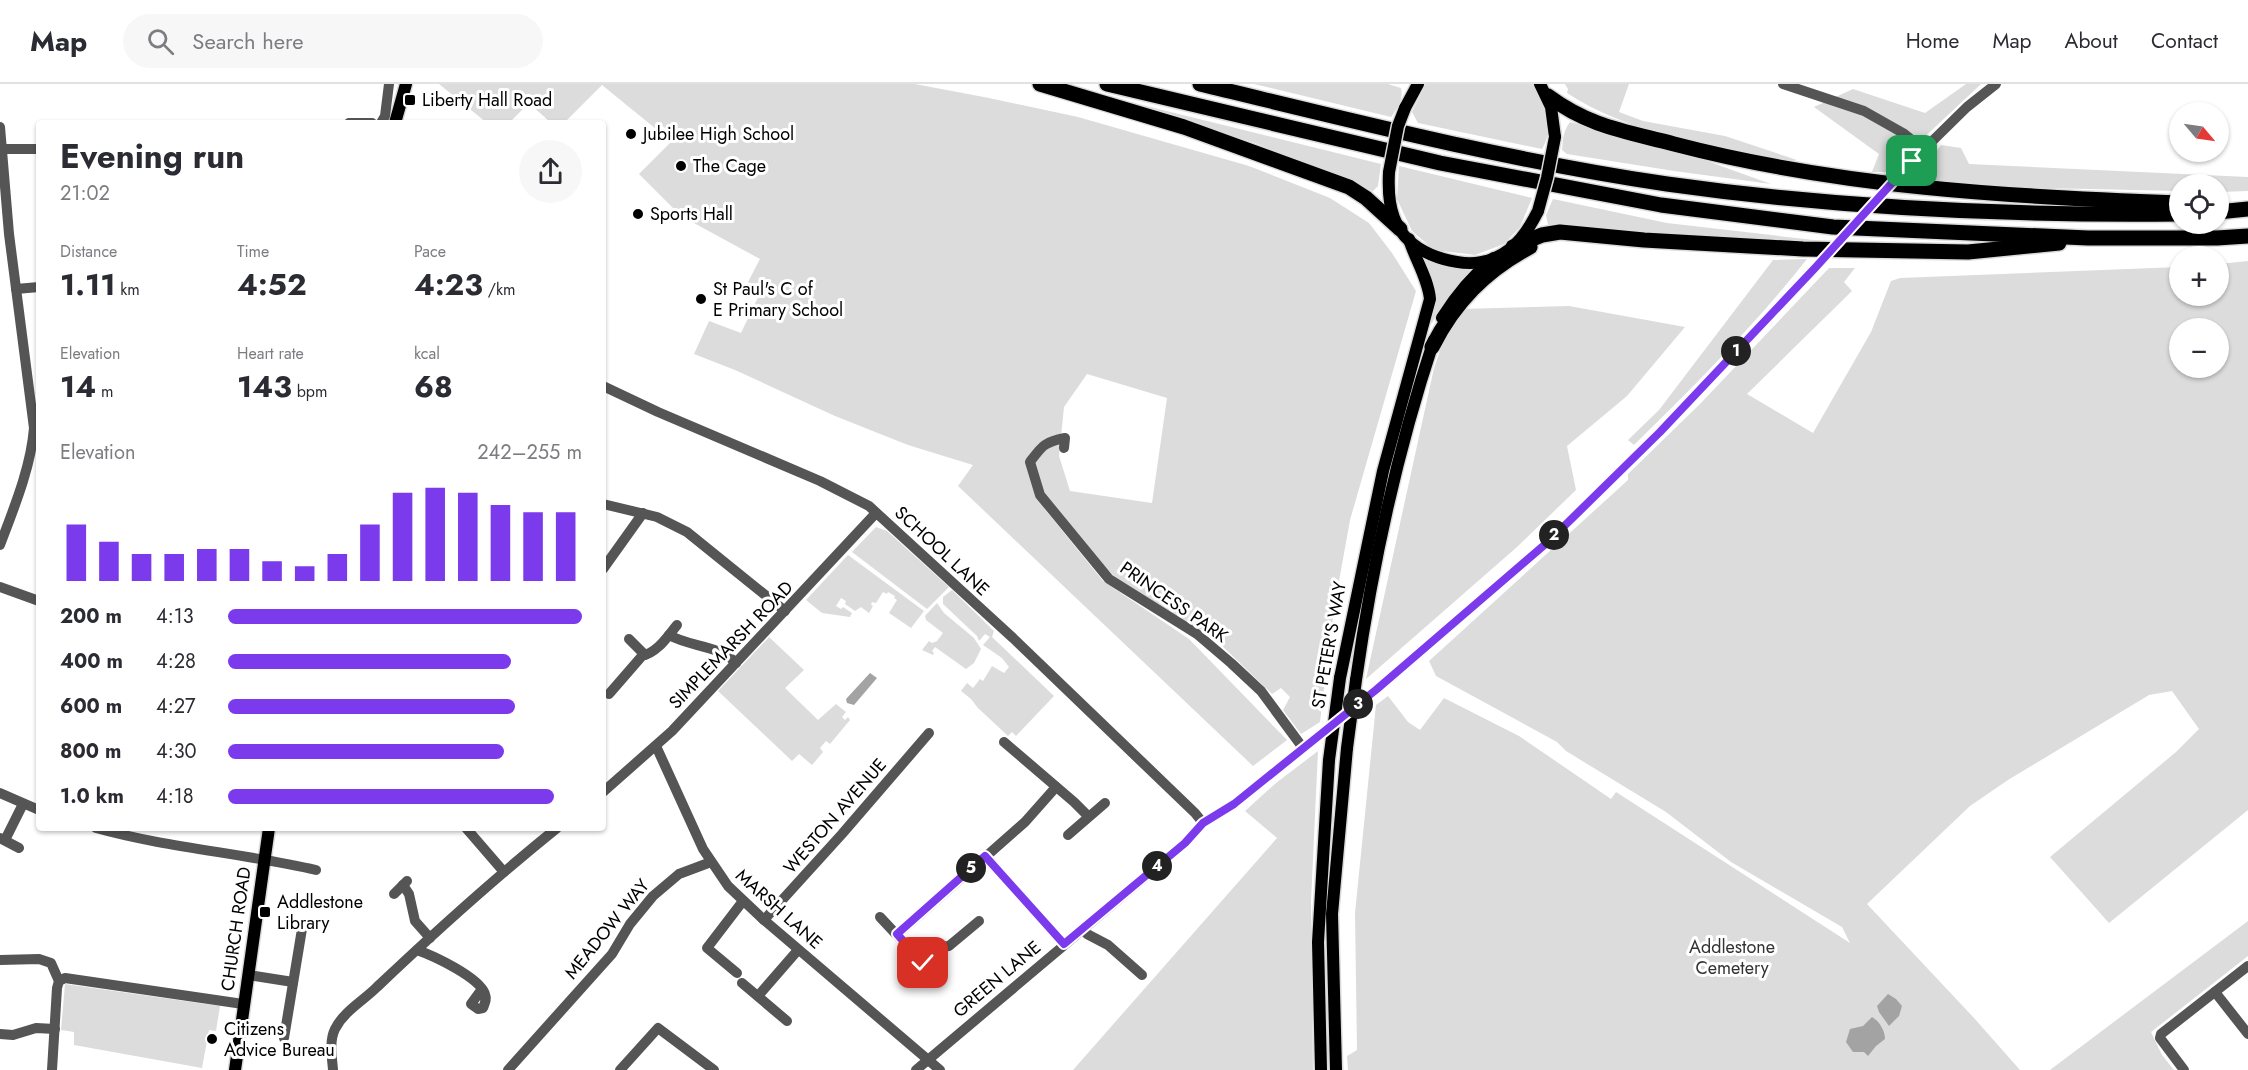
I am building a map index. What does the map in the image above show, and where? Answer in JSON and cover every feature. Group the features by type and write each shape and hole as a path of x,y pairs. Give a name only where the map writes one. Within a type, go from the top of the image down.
{"highway":[{"path":"1040,84 1184,127 1349,187 1366,198 1404,234"},
{"path":"1107,84 1440,163 1661,205 1833,227 2088,238 2248,236"},
{"path":"1200,84 1373,126 1563,166 1666,183 1803,201 1949,211 2084,215 2169,214"},
{"path":"1546,88 1583,110 1649,137 1718,155 1783,168 1905,186 2060,199 2169,203"},
{"path":"2229,210 2248,209"},
{"path":"1513,247 1542,235 1560,232 1586,236 1767,248 1968,252 2048,246 2088,238"},
{"path":"1432,347 1445,321 1460,302 1474,286 1498,268 1529,248 1567,237 1586,236"}],"main road":[{"path":"396,120 406,84"},
{"name":"ST PETER'S WAY","path":"1321,1070 1318,942 1329,760 1340,678 1383,471 1430,299 1429,285 1388,195 1389,172 1398,126 1418,84"},
{"path":"1404,234 1432,255 1447,261 1476,262 1494,258 1513,247 1526,233 1538,211 1547,178 1555,137 1554,118 1546,88"},
{"name":"ST PETER'S WAY","path":"1336,1070 1332,914 1347,748 1376,559 1404,444 1441,319 1455,296 1494,258"},
{"name":"CHURCH ROAD","path":"235,1070 268,831"}],"street":[{"path":"382,120 388,84"},
{"path":"1783,84 1864,111 1903,133 1924,150"},
{"name":"GREEN LANE","path":"916,1070 1185,843 1203,823 1234,804 1377,689 1549,541 1660,432 1815,268 1912,161 1967,107 1996,84"},
{"path":"0,127 4,217 34,428 33,443 0,545"},
{"path":"2,149 36,149"},
{"path":"16,289 36,287"},
{"name":"SCHOOL LANE","path":"606,387 858,499 1013,638 1182,800 1203,823"},
{"name":"PRINCESS PARK","path":"1064,448 1065,438 1052,440 1043,444 1030,462 1040,495 1061,522 1109,579 1197,634 1254,684 1303,748"},
{"path":"26,466 36,469"},
{"path":"606,505 657,517 687,532 785,611"},
{"path":"606,565 643,513"},
{"name":"SIMPLEMARSH ROAD","path":"606,789 656,746 876,513"},
{"path":"0,587 36,601"},
{"path":"609,694 642,656 649,654 659,646 677,625"},
{"path":"669,634 680,642 723,653 736,663"},
{"path":"629,639 645,655"},
{"name":"WESTON AVENUE","path":"764,920 929,733"},
{"path":"1004,742 1088,816"},
{"name":"MARSH LANE","path":"656,746 711,862 722,879 798,950 940,1070"},
{"path":"897,934 1025,822 1056,787"},
{"path":"0,793 36,809"},
{"path":"1068,835 1105,803"},
{"path":"19,848 2,839 23,804"},
{"path":"107,831 137,839 264,858 316,870"},
{"path":"469,831 504,872"},
{"path":"333,1070 332,1038 339,1023 349,1011 374,991 504,872 553,831"},
{"path":"985,856 1064,944"},
{"name":"MEADOW WAY","path":"508,1070 612,954 630,924 653,896 679,874 711,862"},
{"path":"394,894 405,883 415,921 430,938"},
{"path":"743,901 702,944 787,1021"},
{"path":"880,916 923,963"},
{"path":"910,976 941,947 949,946 979,921"},
{"path":"284,1038 302,929"},
{"path":"1083,929 1086,934 1108,945 1142,975"},
{"path":"417,950 451,965 482,989"},
{"path":"758,996 798,950"},
{"path":"0,960 39,959 51,963 59,981 52,1070"},
{"path":"2184,1070 2160,1038 2161,1034 2248,966"},
{"path":"248,975 293,982"},
{"path":"59,981 65,978 82,980 243,1004"},
{"path":"2215,992 2248,1034"},
{"path":"0,1034 12,1035 36,1028 55,1029"},
{"path":"620,1070 658,1028 714,1070"}],"green space":[{"path":"439,84 915,84 1078,117 1249,166 1330,198 1369,223 1392,253 1416,291 1350,520 1334,609 1320,722 1301,734 1283,710 1290,697 1281,688 1272,694 1214,638 1115,577 1043,507 1103,581 1189,639 1287,740 1253,766 958,486 973,465 908,445 835,416 735,370 694,354 709,321 741,333 762,289 748,282 760,259 681,216 639,174 671,142 669,131 661,125 656,129 602,85 567,120 548,120 529,103 512,120 483,120","holes":["1087,374 1167,398 1152,503 1070,491 1059,456 1064,407"]},
{"path":"1254,84 1388,84 1401,88 1402,96 1391,117"},
{"path":"1426,84 1532,84 1542,99 1547,115 1548,133 1542,149 1418,123 1412,112"},
{"path":"1565,84 1629,84 1619,112 1643,121 1725,136 1797,160 1789,162 1733,151 1645,129 1591,107 1567,93 1568,89"},
{"path":"1966,84 1981,84 1887,172 1872,172 1879,154 1814,107 1853,89 1925,113"},
{"path":"1130,102 1381,164 1378,186 1373,191 1368,190 1255,143 1147,110"},
{"path":"1570,122 1685,153 1771,184 1567,154 1562,150 1565,132"},
{"path":"1941,145 1961,148 1969,164 2184,174 2169,174 2169,191 1957,186 1914,180"},
{"path":"1399,166 1532,198 1520,227 1504,244 1475,255 1434,250 1412,231 1397,199"},
{"path":"2229,176 2248,177 2248,191 2229,192"},
{"path":"1553,199 1667,223 1822,241 1788,243 1558,227 1548,225 1546,215"},
{"path":"1421,257 1452,267 1472,269 1450,294 1432,323 1428,324 1433,290 1430,275"},
{"path":"1807,259 1724,355 1634,445 1628,440 1659,410 1773,260"},
{"name":"Addlestone Cemetery","path":"2248,261 2248,810 2109,923 2050,857 2176,752 2199,729 2172,691 2149,695 2008,780 1970,806 1867,904 2020,1070 1348,1070 1347,1056 1357,1050 1355,913 1376,705 1388,696 1408,722 1420,730 1444,698 1519,736 1611,799 1616,792 1850,943 1842,927 1731,862 1666,812 1566,751 1557,742 1436,676 1429,661 1628,480 1628,474 1700,404 1829,268 1855,268 1844,282 1852,291 1747,394 1813,433 1871,332 1891,281 1900,278 2169,267 2169,306 2229,306 2229,263"},
{"path":"1569,306 1685,327 1627,396 1567,446 1576,490 1517,547 1366,679 1434,368 1448,328 1459,309"},
{"path":"876,527 887,531 949,587 927,609 852,552"},
{"path":"848,555 924,611 911,628 889,613 897,600 888,592 887,594 883,592 876,603 872,602 873,606 869,613 861,607 855,611 841,598 836,606 841,609 843,607 852,613 850,617 822,613 806,600"},
{"path":"952,590 994,631 992,637 1054,696 1016,736 1012,732 1008,736 961,691 967,683 973,688 980,679 983,681 992,666 1004,673 1009,667 1002,658 983,645 990,637 985,634 979,641 977,636 943,604 943,597"},
{"path":"937,603 944,613 974,638 981,649 974,663 966,669 935,647 932,651 933,655 922,650 929,641 932,643 937,641 943,633 926,620 925,616"},
{"path":"769,637 804,670 785,688 818,720 836,704 846,712 842,717 845,720 848,717 850,720 830,744 826,741 820,748 823,752 812,765 799,754 792,761 718,691"},
{"path":"1318,751 1311,902 1313,1070 1073,1070 1277,838 1245,811 1276,783"},
{"path":"2248,921 2248,956 2151,1032 2162,1055 2174,1070 2050,1070"},
{"path":"65,984 220,1006 216,1031 209,1030 202,1068 74,1045 74,1032 61,1030"}],"shaded area":[{"path":"870,673 877,678 854,705 847,703 846,699"},
{"path":"1888,994 1902,1006 1899,1016 1889,1026 1877,1006"},
{"path":"1872,1017 1881,1026 1885,1039 1868,1056 1864,1052 1853,1052 1846,1042 1850,1029 1863,1026"}],"place":[{"name":"Liberty Hall Road","path":"410,100"},
{"name":"Jubilee High School","path":"631,134"},
{"name":"The Cage","path":"681,166"},
{"name":"Sports Hall","path":"638,214"},
{"name":"St Paul's C of E Primary School","path":"701,299"},
{"name":"Addlestone Library","path":"265,912"},
{"name":"Citizens Advice Bureau","path":"212,1039"}],"route":[{"path":"923,963 897,934 985,856 1064,944 1094,921 1185,843 1203,823 1234,804 1377,689 1549,541 1660,432 1815,268 1912,161"}]}
